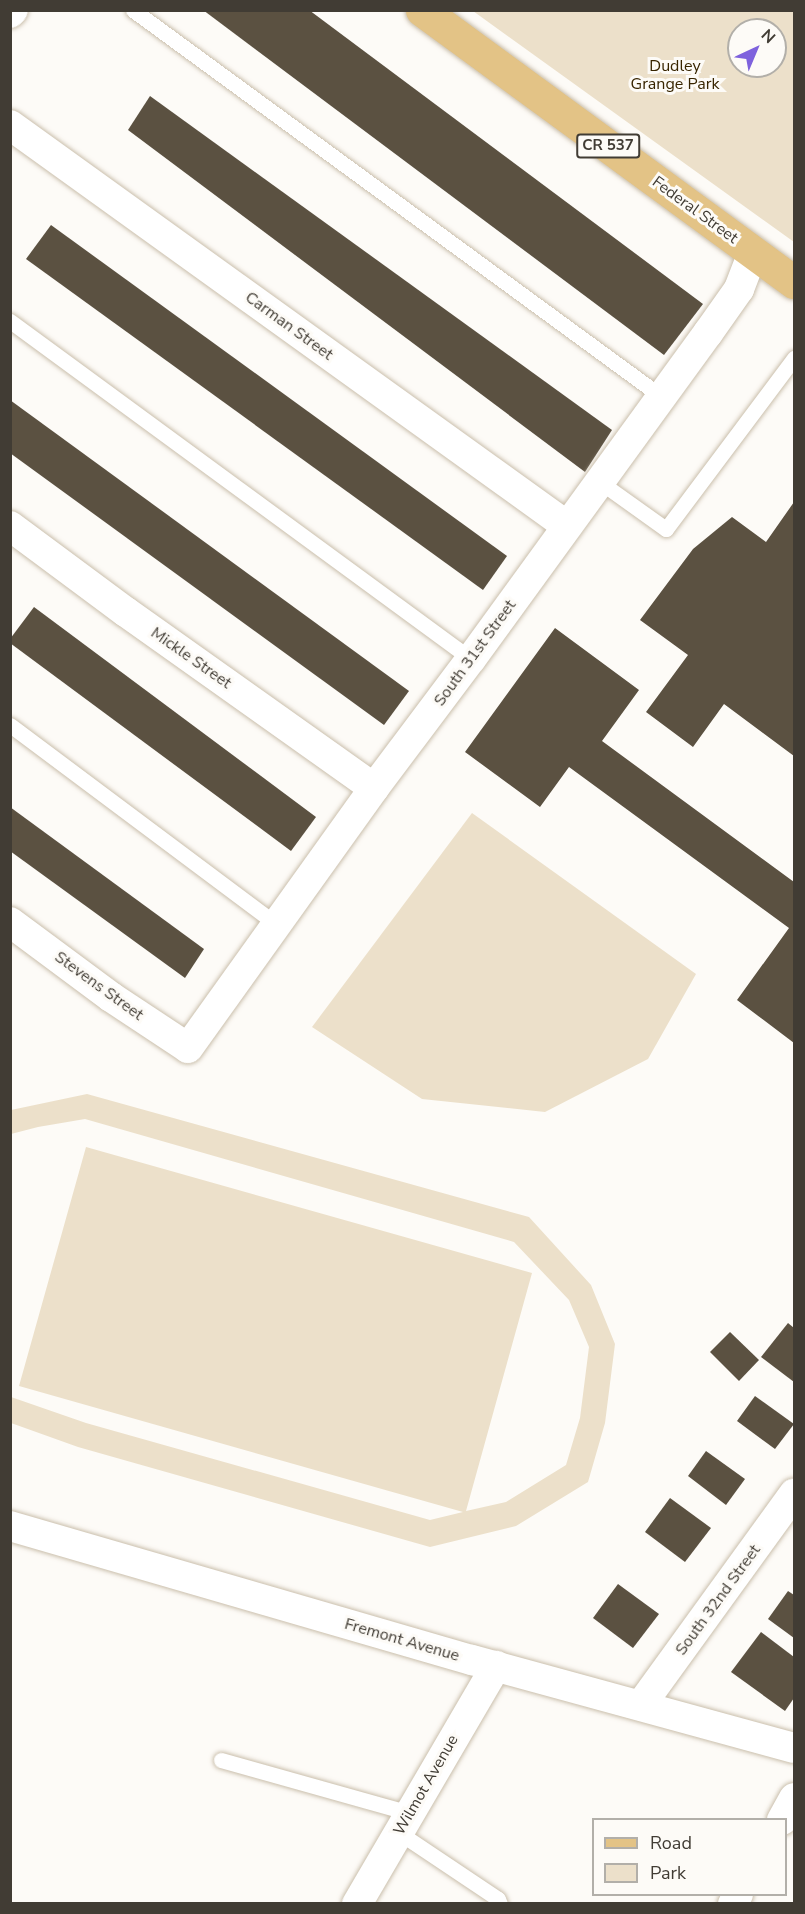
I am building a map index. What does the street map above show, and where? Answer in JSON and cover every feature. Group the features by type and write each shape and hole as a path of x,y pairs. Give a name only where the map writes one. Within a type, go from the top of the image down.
{"main road":[{"name":"Federal Street","path":"422,10 795,282"}],"street":[{"name":"Carman Street","path":"10,125 567,526"},
{"name":"South 31st Street","path":"188,1048 374,788 471,659 739,289 753,252"},
{"name":"Mickle Street","path":"10,526 126,612 374,788"},
{"name":"Stevens Street","path":"10,922 111,997 188,1048"},
{"name":"South 32nd Street","path":"641,1705 795,1494"},
{"name":"Fremont Avenue","path":"10,1526 496,1666 795,1748"},
{"name":"Wilmot Avenue","path":"357,1904 496,1666"},
{"path":"783,1818 795,1798"}],"lane":[{"path":"133,10 662,397"},
{"path":"10,321 471,659"},
{"path":"600,482 666,529 795,358"},
{"path":"10,725 277,925"},
{"path":"220,1760 404,1823 498,1899 500,1904"}],"green space":[{"name":"Dudley Grange Park","path":"473,11 794,11 794,242"},
{"path":"472,813 696,974 648,1059 545,1112 422,1099 312,1027"},
{"path":"87,1094 529,1217 591,1285 615,1344 605,1423 588,1482 516,1526 430,1547 78,1447 11,1423 11,1397 86,1423 430,1520 463,1512 19,1386 86,1147 532,1273 466,1511 506,1502 566,1465 580,1418 589,1347 569,1300 514,1242 85,1119 11,1134 11,1110"}],"building":[{"path":"203,10 309,10 703,304 664,355"},
{"path":"150,96 612,430 585,472 128,130"},
{"path":"51,225 507,556 483,590 26,259"},
{"path":"10,400 409,691 384,725 10,453"},
{"path":"794,502 794,756 724,704 693,747 646,712 688,655 640,620 693,549 732,517 766,542"},
{"path":"34,607 316,817 291,851 10,643 10,639"},
{"path":"555,628 639,690 602,741 794,882 794,1043 737,1000 789,928 569,767 540,807 465,752"},
{"path":"10,807 204,949 185,978 10,851"},
{"path":"788,1323 794,1328 794,1382 761,1357"},
{"path":"730,1332 759,1360 739,1381 710,1352"},
{"path":"755,1396 794,1424 775,1449 737,1421"},
{"path":"706,1451 745,1479 726,1505 688,1476"},
{"path":"670,1498 711,1528 685,1562 645,1532"},
{"path":"618,1584 659,1614 633,1648 593,1618"},
{"path":"788,1591 794,1595 794,1638 768,1619"},
{"path":"761,1632 794,1657 794,1698 785,1711 731,1672"}]}
